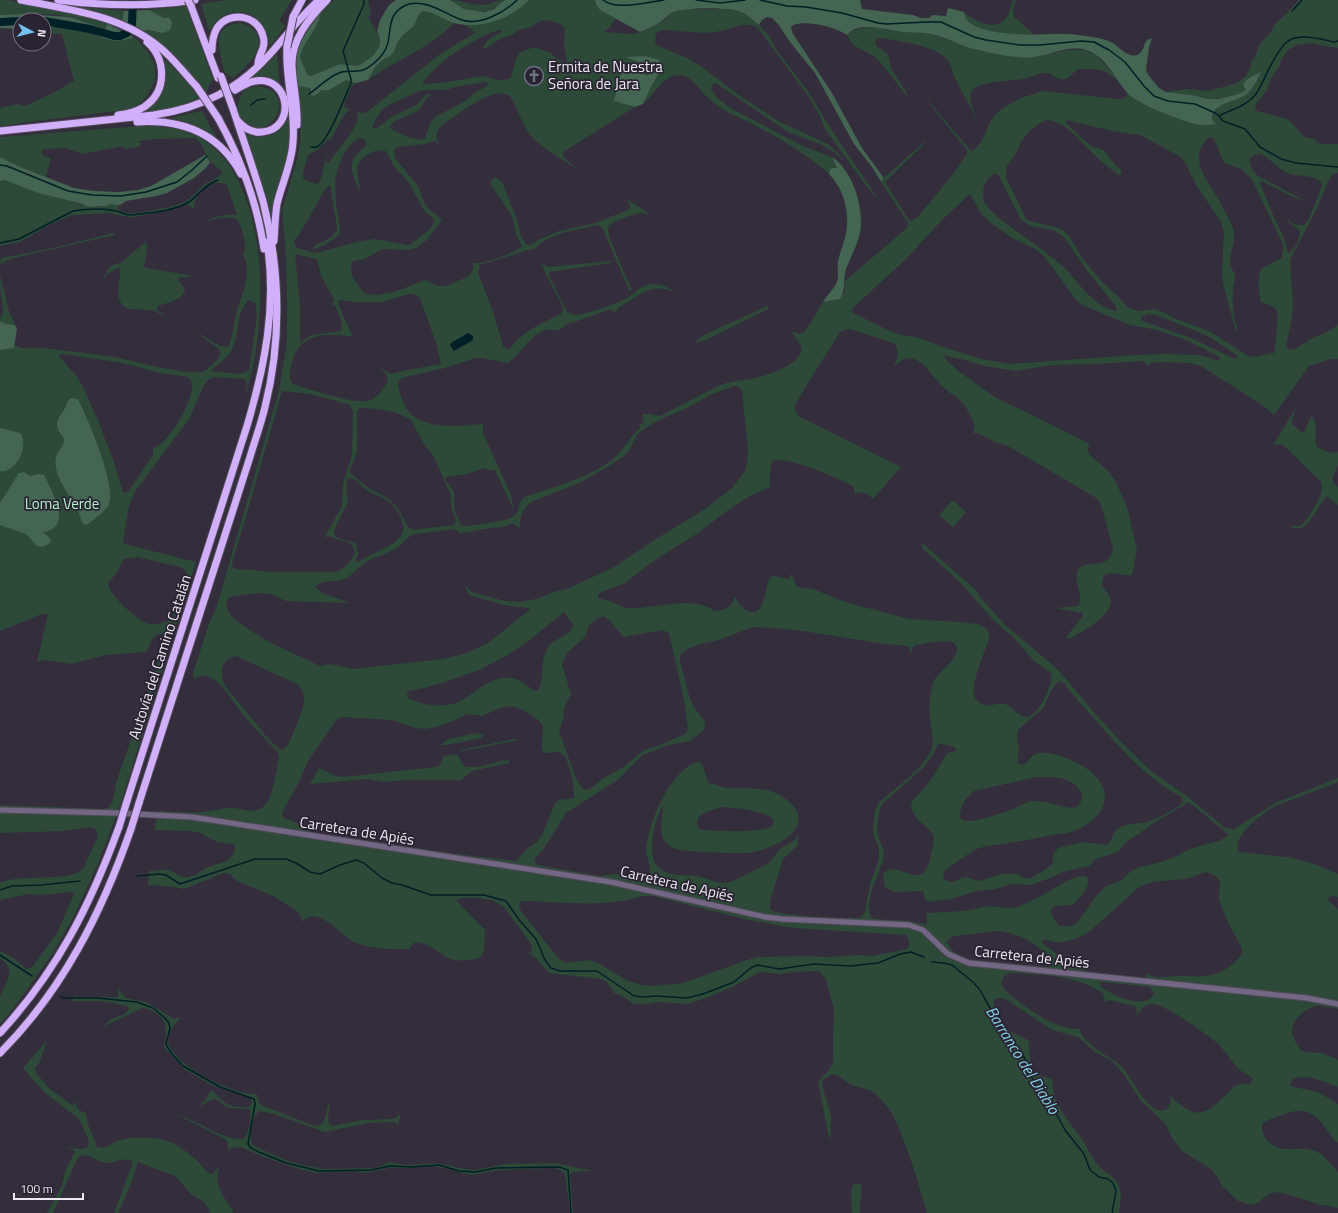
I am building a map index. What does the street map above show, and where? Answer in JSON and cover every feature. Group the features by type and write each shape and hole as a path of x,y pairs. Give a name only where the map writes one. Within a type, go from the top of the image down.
{"highway":[{"path":"21,0 79,10 122,24 144,36 169,56 197,87 218,118 238,158 252,197 264,255 266,305 263,346 247,426"},
{"path":"58,0 112,6 192,2"},
{"path":"293,149 294,130 287,71 287,47 293,17 302,0"},
{"path":"0,132 120,119 176,111 195,106 215,97 241,81 258,67 319,0"},
{"path":"272,259 275,215 296,139 297,121 292,67 294,50 311,17 327,0"},
{"path":"192,2 197,20 220,77"},
{"path":"192,2 212,50 231,110 258,201 272,259"},
{"path":"212,50 214,33 221,23 235,17 247,18 257,25 263,36 264,48 258,62 258,67"},
{"path":"99,121 107,116 130,113 140,109 148,104 156,94 162,77 161,64 156,52 145,41 144,36"},
{"path":"215,97 221,98 246,84 259,80 274,85 280,90 284,96 286,104 281,122 272,129 264,132 253,131 246,128 236,118 231,110"},
{"path":"236,118 263,200 272,259"},
{"path":"120,119 128,122 170,122 187,126 204,134 228,155 239,171 252,197"},
{"name":"Autovía del Camino Catalán","path":"0,1053 23,1028 67,969 91,925 111,882 131,829 259,428 271,376 277,332 278,301 272,259"},
{"name":"Autovía del Camino Catalán","path":"0,1033 33,994 68,942 92,894 119,827 247,426 260,379 268,337 272,259"}],"street":[{"name":"Carretera de Apiés","path":"0,810 116,813 192,818 611,882 765,917 909,925 923,930 948,954 969,963 1307,998 1338,1004"}],"green space":[{"path":"0,0 8,0 59,9 108,24 106,29 74,18 52,14 52,12 12,12 12,15 0,15"},
{"path":"226,0 292,0 279,21 285,26 269,48 267,34 261,23 251,15 244,13 237,12 222,16 209,31 201,4"},
{"path":"334,0 368,0 371,14 368,16 380,39 380,45 373,56 358,66 340,64 311,76 307,74 300,59 301,53 304,44 318,22 320,13"},
{"path":"450,0 483,5 505,0 493,9 478,11 463,8"},
{"path":"529,0 595,0 600,9 616,18 604,32 634,34 645,31 651,26 664,21 670,13 684,9 725,9 739,11 759,25 769,36 777,51 807,90 833,132 879,200 867,187 825,129 820,116 808,96 758,28 748,25 736,26 707,33 661,30 656,34 655,43 658,46 687,58 702,67 744,99 778,121 828,144 844,161 835,153 820,144 788,132 717,84 714,83 711,88 717,98 732,109 803,146 832,157 837,169 830,169 829,174 805,155 769,133 722,109 686,76 677,75 667,79 643,104 661,70 661,64 644,56 626,57 648,65 651,71 648,75 623,70 621,72 614,101 635,107 563,152 563,157 578,169 565,162 537,142 528,132 510,96 501,93 497,93 483,99 443,124 436,137 440,145 434,141 425,144 398,147 394,150 395,158 418,186 425,204 442,220 427,240 416,248 407,250 382,249 365,259 353,261 351,266 352,276 363,292 376,295 394,292 425,280 438,286 446,286 470,275 474,267 471,262 476,263 502,257 522,246 517,237 512,216 491,185 491,181 495,177 502,182 518,223 521,237 526,244 530,245 559,231 595,223 628,210 630,207 627,199 651,215 638,213 620,219 609,226 608,231 610,239 632,291 629,290 602,227 598,225 562,233 545,240 534,249 480,265 478,272 494,315 503,346 508,350 527,332 561,314 563,311 562,305 541,264 549,267 611,261 611,263 549,272 549,275 567,312 574,315 594,311 614,304 627,298 640,288 651,284 660,285 676,293 659,288 652,289 639,294 618,308 616,312 608,310 569,323 558,331 550,329 543,331 536,335 513,359 507,363 476,358 445,368 402,378 398,383 399,390 405,406 416,418 424,422 444,426 483,424 483,433 511,495 514,511 495,470 484,468 467,474 446,477 445,479 454,492 454,509 461,525 464,526 492,523 512,517 516,514 520,502 527,496 572,481 604,465 618,454 640,428 640,424 644,423 642,414 660,416 720,385 771,373 798,358 801,352 801,347 791,331 799,334 803,333 823,302 836,300 844,293 845,281 907,228 908,223 882,183 883,177 926,140 922,146 885,182 908,219 911,221 918,217 953,174 967,154 967,150 922,93 970,150 973,151 982,141 994,116 1001,109 1021,98 1043,91 1118,99 1124,98 1128,94 1140,102 1167,114 1202,125 1215,124 1212,120 1215,110 1247,93 1261,73 1249,78 1246,90 1229,98 1207,99 1192,95 1166,92 1185,89 1209,91 1237,83 1246,76 1259,45 1271,32 1274,25 1299,0 1338,0 1338,48 1310,43 1297,45 1288,50 1271,78 1267,90 1256,104 1255,108 1257,111 1287,119 1304,137 1314,139 1319,143 1338,144 1338,173 1333,174 1329,180 1316,210 1290,260 1293,304 1286,347 1290,350 1295,349 1314,337 1325,333 1338,325 1338,359 1331,359 1309,366 1274,415 1262,405 1201,366 1189,363 1160,362 1151,363 1147,366 1144,361 1051,365 1016,371 985,366 944,356 947,361 961,373 996,398 1090,444 1088,449 1089,454 1108,471 1115,480 1127,507 1137,549 1132,575 1111,573 1104,575 1102,585 1111,601 1110,607 1101,618 1081,633 1069,639 1066,637 1083,616 1082,613 1056,608 1078,606 1080,602 1080,595 1076,577 1080,567 1105,562 1111,555 1113,548 1098,499 1008,446 995,442 978,433 973,433 975,426 964,405 959,399 948,392 921,363 915,359 908,358 894,367 898,355 896,345 850,329 840,332 795,405 795,409 800,417 901,467 873,499 869,495 861,492 855,494 854,487 851,485 812,468 781,460 772,460 770,487 750,496 731,508 698,533 655,560 625,583 599,593 598,597 629,608 690,603 699,604 715,611 728,607 735,597 745,610 754,612 761,607 770,577 774,576 789,579 792,573 797,586 813,589 845,602 909,619 960,622 977,624 986,628 989,634 989,639 981,660 974,686 975,698 984,705 1005,704 1023,716 1031,716 1040,706 1048,692 1051,673 1034,661 1015,639 993,620 960,582 923,549 921,542 977,591 980,597 1006,626 1055,667 1096,715 1151,771 1188,797 1225,828 1234,829 1275,803 1338,778 1338,782 1268,810 1248,826 1237,846 1239,852 1287,857 1312,863 1338,874 1338,897 1332,896 1328,898 1329,901 1338,909 1338,1009 1316,1006 1308,1009 1300,1015 1294,1023 1292,1032 1296,1043 1302,1051 1321,1053 1338,1060 1338,1087 1321,1080 1308,1077 1292,1080 1290,1086 1318,1092 1338,1104 1338,1142 1335,1141 1325,1127 1312,1114 1306,1112 1292,1112 1269,1120 1262,1124 1262,1130 1266,1139 1278,1147 1284,1149 1309,1149 1322,1155 1328,1160 1338,1172 1338,1208 1321,1205 1276,1192 1269,1194 1257,1203 1251,1205 1238,1201 1222,1186 1211,1169 1182,1151 1162,1120 1141,1101 1125,1076 1112,1061 1095,1052 1078,1037 1052,1030 1004,999 999,998 994,1000 994,1007 997,1015 1006,1028 1028,1040 1031,1065 1033,1069 1042,1076 1052,1080 1055,1098 1062,1112 1082,1139 1096,1162 1116,1181 1121,1195 1119,1213 927,1213 908,1151 891,1112 873,1092 850,1084 836,1075 830,1075 822,1081 831,1116 830,1142 818,1082 829,1070 833,1062 834,1009 826,980 818,971 781,974 760,972 732,987 688,1004 658,1002 634,1004 614,993 607,982 601,979 549,973 535,957 526,952 531,953 531,944 505,908 495,902 481,898 461,898 456,900 485,930 484,950 481,957 460,960 448,958 421,943 412,945 409,950 376,948 356,943 321,918 314,916 308,917 303,922 297,911 273,896 237,881 230,874 224,873 184,889 168,886 148,885 149,871 168,870 182,877 188,877 229,859 234,852 235,846 232,844 217,842 200,833 191,831 154,830 159,811 205,812 224,808 250,811 258,810 263,807 269,798 274,784 279,758 278,753 244,716 219,684 205,676 194,678 193,673 210,621 216,609 279,391 287,342 286,255 282,210 297,160 300,144 301,116 298,86 310,88 314,96 322,90 329,90 346,79 356,83 351,87 344,105 346,108 350,109 344,115 330,141 329,139 327,140 319,149 308,155 303,178 316,184 320,182 328,148 326,162 329,163 355,127 358,115 355,111 361,113 367,112 440,54 475,33 472,29 462,24 480,24 498,20 515,12","holes":["544,20 561,24 565,28 564,45 567,61 557,59 551,53 534,47 519,53 509,79 498,80 483,76 440,83 422,84 441,64 454,53 469,44 489,33 501,30 502,32 489,39 482,49 500,39 512,35 519,30 531,27","484,82 489,83 465,101 435,117 431,122 424,140 410,138 391,129 390,126 395,121 416,112 420,109 426,99 432,95 428,94 423,97 418,104 391,117 376,129 372,127 383,109 417,92 425,90 447,90 455,87","1047,120 1055,122 1068,129 1101,161 1120,175 1122,170 1116,166 1104,150 1093,147 1087,143 1066,123 1067,120 1112,131 1140,135 1179,156 1185,162 1196,185 1221,222 1224,232 1222,274 1224,288 1235,328 1239,332 1235,322 1233,306 1235,275 1230,264 1234,232 1219,200 1205,178 1199,162 1199,154 1202,146 1208,138 1212,137 1224,163 1243,170 1252,180 1282,242 1282,258 1263,268 1259,274 1261,302 1273,307 1278,313 1274,353 1253,357 1248,356 1211,332 1174,318 1161,311 1154,309 1138,311 1127,307 1119,297 1103,283 1082,258 1070,237 1063,230 1026,219 1006,177 1006,168 1021,142 1028,133 1038,124","360,138 364,139 366,142 366,146 358,152 353,159 352,164 354,179 360,192 358,175 358,166 360,161 372,152 378,150 386,151 394,166 409,183 425,212 433,218 434,222 430,229 411,244 407,245 375,239 357,242 316,253 297,248 294,242 325,189 329,186 331,186 337,230 330,238 314,246 312,249 322,246 340,234 335,182 339,165 350,146","1261,154 1290,174 1312,177 1322,184 1309,219 1304,225 1296,225 1282,217 1300,231 1297,244 1291,252 1288,253 1282,233 1260,183 1262,181 1289,195 1309,203 1258,176 1251,167 1250,158","993,174 998,174 1021,220 1031,226 1053,230 1064,237 1088,272 1117,309 1115,311 1098,303 1085,291 1067,270 993,213 984,201 984,186","970,194 982,215 991,223 1012,238 1035,249 1045,257 1076,300 1082,305 1130,325 1157,330 1186,340 1216,355 1220,358 1220,361 1198,355 1164,354 1009,364 982,359 919,338 898,334 853,313 852,309 905,260 943,219","295,254 317,259 321,276 334,299 333,303 329,304 335,305 342,323 341,331 311,335 300,343 300,305","409,294 413,294 420,298 436,343 441,364 391,374 378,367 386,374 388,379 378,395 371,400 365,401 345,399 293,384 290,380 290,376 294,356 299,347 306,341 323,335 343,335 353,337 338,301 383,302","1148,314 1156,315 1208,336 1238,357 1235,359 1191,338 1142,321 1141,319","734,386 738,386 742,391 748,449 745,471 733,487 705,509 614,567 567,589 553,592 540,598 521,602 505,601 471,592 464,584 468,593 472,596 509,606 530,608 488,643 464,654 443,659 353,669 330,664 320,666 269,642 233,618 228,611 226,604 228,599 233,596 257,593 271,594 286,601 350,603 322,593 315,587 321,583 346,578 365,563 397,548 414,534 456,529 459,533 466,533 488,528 502,527 512,523 520,528 522,514 531,502 581,482 609,466 624,456 641,431 659,420 691,406 710,395","282,391 311,394 350,405 353,411 352,455 343,484 342,506 324,538 330,537 353,546 355,553 347,565 335,572 273,572 233,568 232,563","364,408 389,411 401,414 411,420 425,446 433,455 450,493 452,510 456,520 455,525 413,530 408,527 398,508 388,498 368,488 350,473 357,450 357,411 359,409","351,478 369,492 382,497 391,503 400,515 404,528 401,536 394,543 357,562 355,560 358,554 356,544 337,538 334,531 348,503 346,489 347,479","564,612 573,625 569,632 554,641 548,647 543,663 541,684 539,689 536,691 516,679 504,678 491,681 462,700 449,705 428,705 408,698 408,691 448,681 479,670 506,656 527,642","603,616 607,618 624,637 663,630 669,633 684,700 688,728 687,732 655,747 644,750 622,768 602,779 590,789 585,790 581,787 575,776 559,731 563,720 564,708 571,694 562,665 568,652 585,637 589,625","754,627 801,631 881,644 906,646 909,647 912,654 912,648 915,645 943,641 949,641 956,645 956,654 932,684 930,696 930,721 933,743 930,752 912,775 879,802 875,811 873,830 879,848 879,859 870,884 865,912 860,917 854,918 784,914 771,910 770,901 783,859 797,846 799,835 796,839 780,849 769,863 731,882 722,883 691,875 670,874 656,865 653,858 652,839 663,805 661,827 662,836 667,844 676,849 703,852 754,852 781,842 795,830 798,822 797,811 795,807 780,795 762,789 725,788 708,783 703,766 700,762 689,766 680,774 671,785 656,812 651,826 646,850 650,867 649,877 640,878 615,874 599,876 538,865 535,862 535,859 545,847 566,813 619,779 642,755 665,746 690,741 703,731 705,722 690,699 680,662 680,655 695,646 721,639","236,656 297,684 301,688 304,695 304,704 293,734 284,749 279,749 266,736 225,686 222,677 223,667 227,660","1059,681 1064,683 1107,734 1147,773 1158,782 1182,797 1183,802 1171,811 1151,821 1125,825 1119,828 1106,845 1082,842 1058,848 1054,853 1052,864 1031,878 1024,878 1017,874 1001,874 979,881 965,877 952,882 947,881 943,877 945,870 974,850 986,846 1073,831 1079,829 1092,820 1101,810 1105,801 1104,791 1100,782 1092,773 1081,765 1050,753 1036,754 1022,765 1017,763 1019,751 1017,737 1018,730 1044,707 1051,690 1056,684","512,706 520,709 538,720 543,727 542,750 545,753 558,752 565,756 567,761 573,782 574,798 559,800 555,803 543,833 537,842 528,848 516,861 456,854 320,834 308,831 293,821 283,818 282,814 284,809 298,784 308,761 337,719 343,717 392,720 415,728 425,729 437,727 468,714 482,716 501,708","939,743 954,747 956,749 956,751 947,753 938,769 913,800 911,805 912,811 916,817 934,837 930,859 925,871 915,875 893,869 883,875 885,887 894,892 923,891 927,902 951,899 977,891 996,889 1011,884 1031,885 1062,872 1089,866 1096,859 1118,852 1127,841 1189,802 1229,835 1219,841 1188,850 1161,862 1140,867 1131,871 1122,880 1105,887 1096,896 1078,922 1071,926 1059,926 1052,916 1051,910 1054,906 1073,905 1083,894 1089,883 1087,877 1084,876 1068,880 1043,895 1018,907 1008,908 990,906 964,911 927,913 927,925 910,921 874,919 870,915 870,900 884,857 877,831 882,804 924,767","1037,777 1054,777 1065,779 1075,785 1080,790 1082,796 1080,803 1076,807 1072,808 1048,802 1034,801 1002,813 971,821 961,819 961,809 965,800 974,791","722,807 741,809 762,813 773,819 773,825 767,828 750,831 700,830 697,825 697,820 703,814","1206,872 1215,876 1219,880 1219,899 1221,905 1242,948 1241,955 1238,960 1226,969 1206,976 1175,976 1160,978 1154,977 1148,973 1145,978 1098,974 1078,967 1042,943 1042,940 1054,942 1068,941 1089,932 1138,888 1144,885 1190,878","643,896 652,896 749,920 794,928 906,935 909,940 909,944 907,949 872,956 758,957 683,983 654,986 642,985 628,981 598,963 588,960 566,963 559,959 521,911 519,906 520,902 525,901 584,903 614,902","997,931 1005,932 1034,944 1052,959 1052,965 1048,967 964,959 953,951 947,943 949,939 954,936","1009,973 1061,977 1081,982 1103,993 1104,999 1102,1002 1110,1000 1134,1006 1137,1009 1136,1015 1143,1007 1150,1004 1159,1005 1185,1020 1216,1042 1232,1062 1253,1079 1250,1084 1241,1084 1234,1087 1210,1109 1203,1112 1197,1113 1191,1111 1169,1095 1171,1102 1167,1109 1160,1110 1153,1108 1141,1095 1121,1066 1091,1045 1086,1040 1080,1029 1055,1024 1039,1016 1010,995 1001,983 1004,976","1102,982 1150,987 1154,994 1150,999 1143,1001 1128,1000 1101,987 1100,984"]},
{"path":"1013,0 1016,0 1013,10 1014,17 1034,34 1016,34 986,30 977,27 964,16 964,12 979,22 991,25 997,24 1006,18"},
{"path":"186,6 213,80 210,83 206,94 177,59 161,44 141,31 148,30 155,32 170,30 172,20 164,18 149,10"},
{"path":"78,8 124,11 122,21 111,16"},
{"path":"422,11 428,11 454,23 445,32 424,47 368,80 375,67 394,52 397,43 403,35 414,26"},
{"path":"240,23 249,26 256,33 258,46 253,58 233,78 225,73 219,49 219,41 220,35 224,29 230,25"},
{"path":"872,27 903,32 923,32 976,50 994,53 1036,57 1067,50 1085,50 1096,55 1122,85 1107,72 1087,69 1078,69 1064,79 1059,79 1044,73 1029,78 986,84 974,88 970,96 971,104 979,124 959,86 950,63 946,58 932,50 915,44 881,38 877,39 875,42 876,46 887,53 891,69 905,90 909,99 881,63 874,56 853,45 847,35 862,28"},
{"path":"52,28 73,28 107,39 115,40 124,40 134,37 146,49 154,62 155,76 147,96 139,104 126,109 0,127 0,108 18,104 25,106 74,81 62,34 52,33"},
{"path":"277,54 280,85 274,80 268,78 253,77"},
{"path":"164,58 187,82 200,99 172,108 142,113 155,102 163,89 166,75"},
{"path":"255,86 269,89 277,96 279,105 277,114 271,122 263,127 254,128 244,122 238,114 238,103 243,91"},
{"path":"202,111 217,139 205,131 183,121 169,118"},
{"path":"287,120 289,120 289,149 272,215 270,214 267,198 246,134 258,137 270,136 279,130"},
{"name":"Loma Verde","path":"141,126 176,129 201,138 208,143 229,165 244,193 254,226 259,262 260,299 258,335 253,368 245,396 247,381 244,379 213,377 208,380 204,385 189,419 134,493 129,506 123,540 125,544 196,562 119,809 97,866 73,918 53,953 13,1009 0,1024 0,998 9,972 6,963 0,958 0,951 13,958 27,969 33,966 57,933 74,894 73,892 39,895 29,894 0,900 0,883 9,880 67,876 76,873 83,869 98,836 96,829 91,827 64,831 0,833 0,805 105,809 111,805 116,783 165,641 163,634 159,634 152,639 146,652 106,655 71,664 45,660 37,662 48,614 42,614 0,631 0,350 14,348 15,342 15,345 20,348 44,348 115,357 186,372 205,371 219,358 220,352 219,349 193,330 220,346 228,347 246,282 247,267 242,254 244,254 245,250 244,237 238,220 221,218 204,223 212,218 220,216 237,215 227,185 221,183 215,183 204,188 196,198 194,210 188,205 136,217 109,213 72,215 49,225 20,242 0,246 0,181 5,180 85,206 103,207 109,204 120,205 117,208 124,212 131,213 159,209 181,203 189,199 205,184 223,173 209,160 201,144 195,138 153,139 139,141 139,143 142,144 138,147 124,149 123,146 82,154 66,148 44,149 41,152 43,156 51,158 46,178 0,157 0,137","holes":["249,300 255,303 257,316 249,371 240,374 210,371 230,353 242,311","63,354 123,363 160,373 188,377 191,381 192,385 189,401 179,421 166,439 153,448 153,455 128,492 123,493 114,462 84,389 78,378 59,355","137,557 180,567 185,570 187,576 173,618 160,624 146,623 141,621 117,599 109,588 108,583 116,574 124,559"]},
{"path":"113,233 115,235 10,259 0,264 1,258 53,248"},
{"path":"148,240 146,242 147,247 144,267 194,276 177,278 185,292 179,298 157,307 157,310 168,318 154,311 129,309 124,307 118,294 120,273 119,267 107,274 100,285 108,269 113,265 122,262"},
{"path":"0,275 9,311 15,325 6,324 0,321 3,311"},
{"path":"767,306 770,308 704,341 693,343 704,335"},
{"path":"1297,406 1292,419 1292,424 1301,432 1304,432 1311,416 1314,419 1316,427 1317,447 1330,453 1338,452 1338,465 1332,479 1338,487 1338,505 1327,496 1307,524 1302,528 1296,529 1290,526 1299,526 1304,523 1317,503 1322,487 1321,482 1284,446 1280,444 1273,445"},
{"path":"952,501 966,512 953,527 939,515"},
{"path":"477,733 484,735 481,738 440,745 449,739"},
{"path":"520,738 515,741 462,751 459,750"},
{"path":"457,754 464,766 469,767 509,760 509,763 472,771 461,780 404,780 384,782 368,779 310,784 319,768 336,776 343,777 435,767 439,766 444,756"},
{"path":"118,985 120,992 126,998 146,1002 174,1019 181,1017 174,1025 168,1038 172,1050 180,1060 192,1069 220,1084 235,1090 257,1094 258,1101 261,1105 315,1126 319,1125 323,1121 328,1104 330,1105 328,1119 329,1124 333,1126 362,1120 392,1119 401,1113 398,1126 395,1122 368,1123 325,1132 274,1114 259,1111 254,1118 251,1128 251,1138 254,1146 288,1161 325,1169 370,1168 378,1167 390,1162 406,1165 439,1163 474,1170 506,1164 555,1163 593,1171 572,1172 570,1174 573,1213 570,1213 565,1175 560,1170 553,1168 501,1170 472,1175 432,1166 390,1168 365,1173 354,1171 317,1173 299,1169 261,1156 241,1147 231,1148 228,1152 228,1143 225,1139 176,1114 218,1133 243,1139 249,1129 250,1109 230,1108 223,1105 216,1099 213,1099 198,1107 206,1099 210,1091 213,1091 221,1099 232,1106 248,1107 252,1101 250,1098 211,1085 184,1069 164,1047 166,1033 165,1024 159,1015 152,1011 142,1008 103,1027 110,1020 126,1013 129,1008 127,1006 101,1001 72,1001 74,996 118,997"},
{"path":"47,1040 40,1061 35,1068 36,1073 50,1089 73,1106 75,1100 78,1108 86,1113 88,1124 97,1147 103,1148 125,1139 156,1138 170,1142 183,1149 210,1174 213,1174 220,1165 218,1172 218,1184 233,1213 211,1213 203,1201 192,1195 175,1176 138,1162 120,1209 118,1213 114,1213 133,1162 131,1160 123,1160 106,1163 84,1155 77,1159 53,1213 47,1213 62,1185 66,1169 75,1152 65,1148 85,1149 89,1144 79,1119 44,1092 23,1068"},
{"path":"860,1184 861,1187 860,1213 852,1213 852,1186"}],"shaded area":[{"path":"396,0 450,0 464,9 484,12 494,9 505,0 529,0 513,13 484,24 464,25 454,23 431,12 422,11 414,26 403,35 397,43 394,52 375,67 368,80 356,83 346,80 329,90 322,90 314,96 311,95 310,88 298,86 296,63 299,46 307,31 320,13 317,25 304,46 300,58 307,74 311,76 340,64 358,66 373,56 380,45 380,39 377,31 380,20 389,5"},
{"path":"595,0 860,0 862,9 913,15 921,18 929,18 932,15 946,16 948,8 964,12 967,20 976,26 987,30 1016,34 1081,35 1111,42 1130,55 1139,54 1147,40 1152,38 1149,47 1146,70 1159,88 1166,92 1192,95 1207,99 1219,99 1238,94 1246,90 1243,84 1249,78 1261,72 1248,93 1240,98 1224,104 1215,110 1212,120 1216,124 1203,125 1194,124 1162,112 1132,97 1127,93 1105,62 1093,53 1086,50 1073,49 1035,57 1014,57 972,49 927,33 903,32 863,27 856,28 847,35 835,29 821,25 806,23 793,25 791,28 793,34 832,93 862,148 883,177 882,183 872,167 854,144 815,73 772,18 767,17 762,20 759,25 744,13 738,11 704,8 684,10 670,13 660,22 640,32 600,10"},
{"path":"149,10 164,18 170,18 172,23 170,30 163,33 148,30 141,31 122,21 124,11"},
{"path":"12,14 12,29 0,28 0,15"},
{"path":"52,16 70,17 105,29 108,24 134,37 118,41 105,39 74,28 52,28"},
{"path":"645,56 659,60 661,70 643,104 635,107 614,101 621,72 623,70 648,75 651,71 648,65 625,57"},
{"path":"205,155 210,162 207,167 194,178 167,193 126,201 120,205 109,204 107,206 89,207 79,203 38,193 5,180 0,181 0,157 20,167 74,188 94,191 119,192 138,190 151,186"},
{"path":"832,157 840,163 852,182 859,205 861,227 858,241 846,269 843,292 840,299 823,302 837,282 838,261 847,226 845,202 839,187 829,174 830,169 837,168"},
{"path":"0,321 6,324 15,325 17,328 14,348 0,350"},
{"path":"468,333 473,336 473,340 454,351 450,345 451,343"},
{"path":"71,398 78,399 100,452 109,482 110,494 108,506 87,525 83,524 76,506 59,479 57,472 56,457 64,441 58,429 57,423"},
{"path":"0,428 20,433 23,438 20,457 11,468 6,471 0,471"},
{"path":"24,472 30,476 38,474 44,475 54,495 59,512 59,519 56,525 51,530 42,532 50,538 51,541 41,547 36,545 24,534 0,525 0,503 19,473"}],"waterway":[{"path":"52,22 120,36 127,33 132,24 133,0"},
{"path":"311,147 317,147 327,136 351,83 343,51 364,4 364,0"},
{"path":"309,94 335,75 344,72 361,71 374,63 382,55 386,48 392,20 400,8 409,4 424,4 437,8 462,20 476,21 492,17 512,5 517,0"},
{"path":"603,0 616,5 641,4 664,0"},
{"path":"696,0 720,3 745,0"},
{"path":"760,0 787,6 806,7 842,13 878,23 941,22 974,37 1019,45 1040,45 1081,41 1094,42 1109,50 1125,62 1154,96 1168,101 1195,104 1215,113 1223,121 1245,129 1260,147 1281,159 1296,163 1338,167"},
{"path":"1292,11 1302,0"},
{"path":"0,22 12,21"},
{"path":"1219,116 1248,102 1256,94 1278,52 1288,41 1299,37 1317,38 1334,42 1338,41"},
{"path":"251,105 257,100 265,99"},
{"path":"0,165 7,166 68,191 92,195 121,196 146,192 177,182 207,156"},
{"path":"0,243 19,239 73,211 106,209 131,215 176,208 189,202 206,187 218,180"},
{"name":"Barranco del Diablo","path":"137,876 159,874 166,875 180,884 255,859 286,859 296,863 310,872 320,874 356,860 364,863 382,878 392,883 431,895 484,895 506,901 520,921 536,939 545,960 551,968 560,971 597,971 634,996 643,997 656,996 687,998 703,994 734,982 752,967 758,965 779,969 814,964 850,966 878,963 900,954 911,952 924,957"},
{"name":"Barranco del Diablo","path":"0,890 12,886 80,881"},
{"path":"0,955 32,976"},
{"name":"Barranco del Diablo","path":"932,962 952,965 974,983 980,990 1006,1037 1019,1048 1034,1083 1042,1090 1065,1130 1084,1154 1090,1170 1099,1177 1108,1179 1113,1183 1116,1191 1112,1213"},
{"path":"60,996 63,998 98,998 137,1002 153,1008 169,1023 170,1028 166,1044 171,1053 183,1066 220,1087 254,1099 255,1104 248,1144 251,1148 259,1152 286,1163 319,1171 371,1170 390,1166 412,1167 439,1165 459,1171 476,1172 496,1168 559,1167 568,1170 571,1213"}],"place":[{"name":"Ermita de Nuestra Señora de Jara","path":"534,76"}]}
